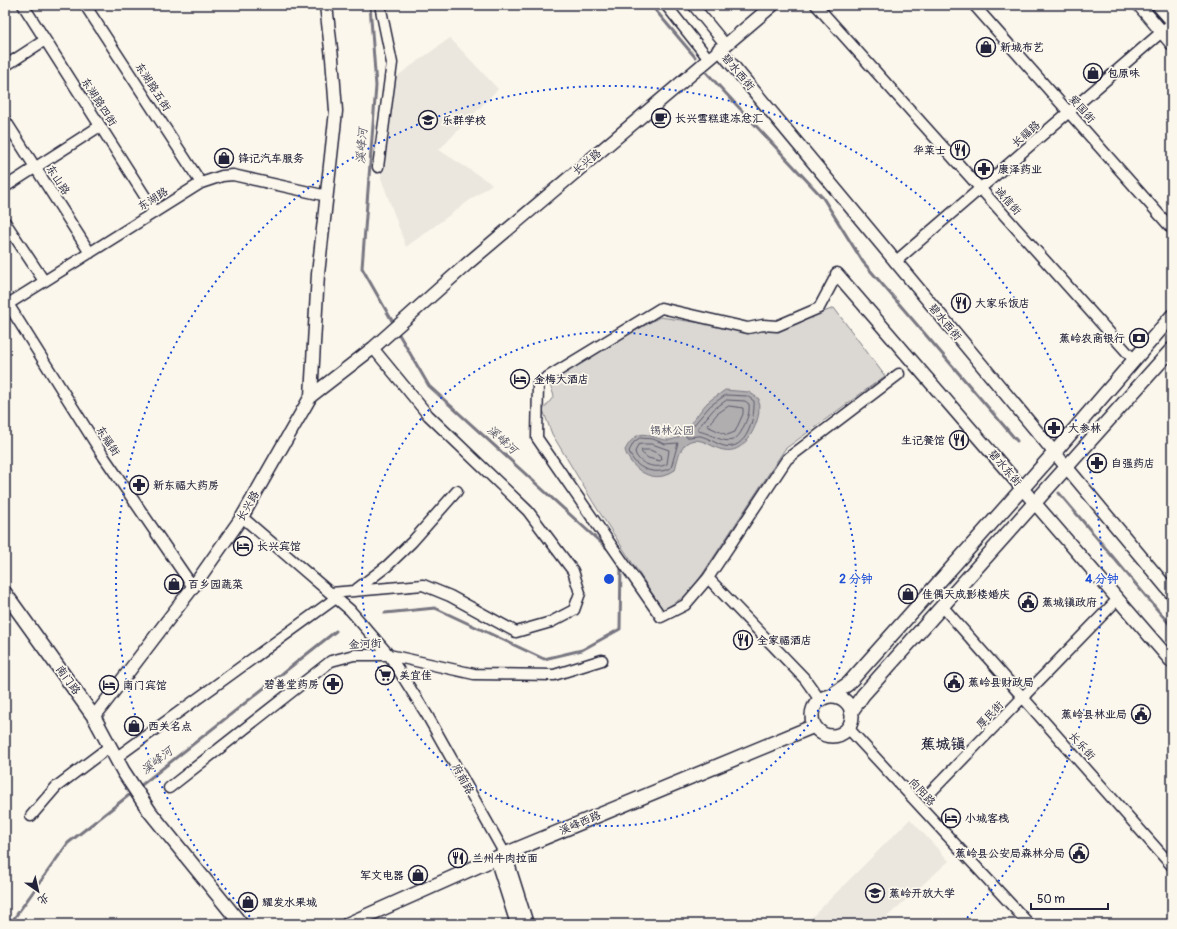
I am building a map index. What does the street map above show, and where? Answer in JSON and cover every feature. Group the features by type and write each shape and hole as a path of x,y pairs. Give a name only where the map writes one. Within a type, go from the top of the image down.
{"main road":[{"path":"825,698 836,696 846,702 851,712 852,718 848,728 838,735 827,736 817,730 814,726 812,715 816,704 825,698 848,684 1054,453 1172,316"},
{"path":"851,712 863,695 1172,349"},
{"name":"南门路","path":"5,593 94,717 122,771 150,812 241,924"},
{"name":"溪峰西路","path":"348,924 500,856 814,726"}],"street":[{"name":"东湖路四街","path":"23,5 155,212"},
{"name":"东湖路五街","path":"85,5 201,182"},
{"path":"311,396 318,274 336,111 326,5"},
{"path":"378,167 392,63 380,5"},
{"path":"666,5 708,58"},
{"path":"693,5 722,47"},
{"name":"长兴路","path":"94,717 193,587 242,517 311,396 404,322 467,264 772,5"},
{"name":"诚信街","path":"816,5 1134,360"},
{"name":"爱国街","path":"974,5 1172,229"},
{"path":"1139,5 1172,44"},
{"path":"1158,5 1172,22"},
{"name":"长福路","path":"895,262 1172,22"},
{"path":"5,66 45,40"},
{"name":"碧水西街","path":"722,47 895,262 1172,594"},
{"name":"东山路","path":"5,120 90,252"},
{"path":"5,187 100,126"},
{"name":"东湖路","path":"6,305 201,182 222,176 233,175 327,196"},
{"path":"5,222 44,281"},
{"path":"837,274 819,308 777,326 762,325 748,328 661,308 538,383 537,438 661,617 685,605 708,578 787,459 899,374"},
{"name":"碧水东街","path":"837,274 1172,662"},
{"name":"东福街","path":"6,305 104,457 193,587"},
{"path":"336,598 355,590 423,585 450,596 516,632 551,622 574,610 580,594 573,572 528,511 428,415 376,345"},
{"path":"31,816 56,788 113,752 336,598 355,590 387,566 412,542 457,492"},
{"path":"242,517 336,598"},
{"path":"708,578 825,698"},
{"name":"府前路","path":"336,598 350,610 389,655 427,715 500,856 527,924"},
{"name":"厚民街","path":"928,795 1118,599"},
{"name":"长乐街","path":"942,606 1172,866"},
{"name":"金河街","path":"169,788 331,661 354,655 389,655 474,674 554,675 602,660"},
{"name":"向阳路","path":"848,728 1029,924"},
{"name":"府前路","path":"500,856 517,924"}],"shaded area":[{"name":"乐群学校","path":"450,38 498,89 439,150 492,184 406,247 381,178 393,79"},
{"name":"蕉岭开放大学","path":"910,819 949,861 879,924 805,924"}],"green space":[{"name":"锡林公园","path":"834,308 885,376 785,449 690,593 663,610 596,507 552,434 543,410 554,396 548,379 660,317 756,331 784,327"}],"water":[{"path":"725,390 749,392 759,399 759,413 754,429 742,446 736,449 724,450 701,441 695,440 689,442 682,449 675,470 663,476 657,477 650,476 639,470 630,461 625,450 632,440 644,434 669,440 677,438 684,432 707,403"}],"waterway":[{"name":"溪峰河","path":"370,5 376,86 362,268 395,326"},
{"path":"651,5 695,57"},
{"path":"706,72 823,198 863,262 1017,441"},
{"name":"溪峰河","path":"397,331 429,386 610,551"},
{"path":"1059,493 1172,627"},
{"name":"溪峰河","path":"385,613 435,608 544,659 582,650 620,629 621,565"},
{"name":"溪峰河","path":"139,787 336,631"},
{"name":"溪峰河","path":"10,924 68,843 133,792"}],"place":[{"name":"新城布艺","path":"986,47"},
{"name":"包原味","path":"1093,73"},
{"name":"长兴雪糕速冻总汇","path":"661,118"},
{"name":"乐群学校","path":"428,120"},
{"name":"华莱士","path":"960,150"},
{"name":"锋记汽车服务","path":"224,158"},
{"name":"康泽药业","path":"984,169"},
{"name":"大家乐饭店","path":"961,303"},
{"name":"蕉岭农商银行","path":"1139,338"},
{"name":"金梅大酒店","path":"520,379"},
{"name":"大参林","path":"1054,428"},
{"name":"生记餐馆","path":"959,440"},
{"name":"自强药店","path":"1097,463"},
{"name":"新东福大药房","path":"139,485"},
{"name":"长兴宾馆","path":"243,546"},
{"name":"百乡园蔬菜","path":"174,584"},
{"name":"佳偶天成影楼婚庆","path":"908,594"},
{"name":"蕉城镇政府","path":"1028,602"},
{"name":"全家福酒店","path":"743,640"},
{"name":"美宜佳","path":"385,675"},
{"name":"蕉岭县财政局","path":"954,682"},
{"name":"碧善堂药房","path":"333,684"},
{"name":"南门宾馆","path":"109,685"},
{"name":"蕉岭县林业局","path":"1141,714"},
{"name":"西关名点","path":"134,726"},
{"name":"小城客栈","path":"951,818"},
{"name":"蕉岭县公安局森林分局","path":"1079,853"},
{"name":"兰州牛肉拉面","path":"458,858"},
{"name":"军文电器","path":"418,875"},
{"name":"蕉岭开放大学","path":"875,893"},
{"name":"耀发水果城","path":"248,902"}],"district":[{"name":"蕉城镇","path":"943,744"}]}
